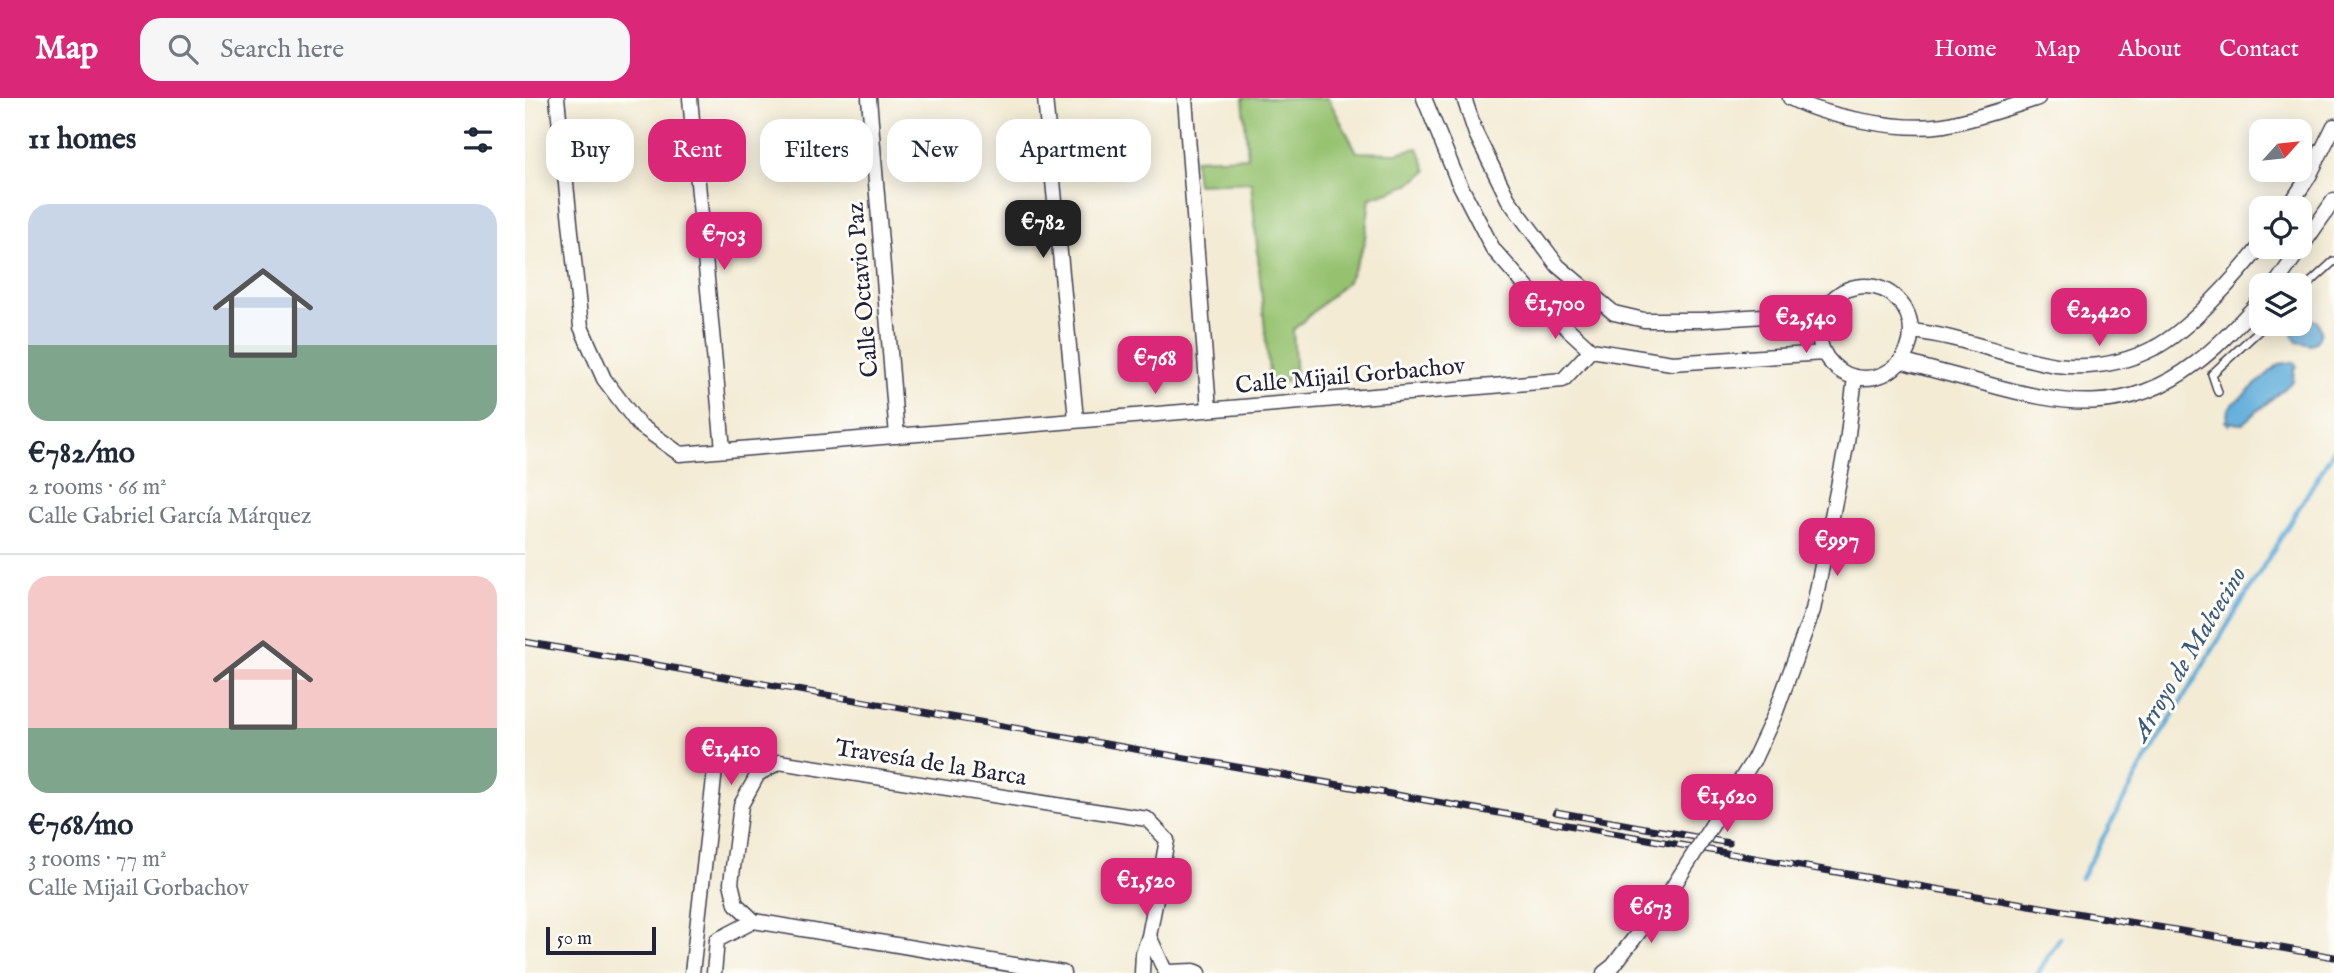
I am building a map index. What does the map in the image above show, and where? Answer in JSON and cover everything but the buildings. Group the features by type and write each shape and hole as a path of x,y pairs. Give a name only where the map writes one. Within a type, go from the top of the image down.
{"street":[{"name":"Calle Mijail Gorbachov","path":"557,98 581,327 604,379 638,424 680,454 1563,380 1591,350"},
{"path":"690,98 723,449"},
{"name":"Calle Octavio Paz","path":"869,98 897,436"},
{"path":"1045,98 1076,419"},
{"path":"1185,98 1209,409"},
{"path":"1424,98 1457,179 1493,250 1543,307 1591,350 1672,363 1824,353"},
{"path":"1464,98 1476,134 1508,199 1558,266 1614,313 1644,320 1703,320 1823,312"},
{"path":"1790,98 1843,117 1895,125 1942,126 2038,98"},
{"path":"2295,196 2309,176 2334,127"},
{"path":"2283,273 2334,200"},
{"path":"1911,331 1938,334 2055,364 2089,368 2123,361 2156,348 2181,328 2212,300 2249,258"},
{"path":"1859,287 1874,287 1889,293 1900,303 1908,316 1911,331 1910,342 1901,361 1889,372 1875,377 1855,377 1833,365 1824,353 1819,333 1823,312 1832,300 1845,291 1859,287"},
{"path":"1901,361 2037,398 2105,402 2142,394 2187,369 2221,341 2249,312"},
{"path":"1604,973 1671,890 1754,760 1775,714 1813,610 1847,442 1855,377"},
{"path":"692,973 718,743"},
{"name":"Travesía de la Barca","path":"754,922 736,904 731,883 741,805 758,774 779,762 1147,819 1167,840 1149,936"},
{"path":"714,973 717,940 754,922 1063,973"},
{"path":"1149,936 1167,971"},
{"path":"1142,973 1143,954 1149,936"},
{"path":"1142,973 1152,967 1199,973"}],"lane":[{"path":"2312,281 2334,261"},
{"path":"2218,392 2212,374 2253,336"}],"green space":[{"path":"1243,98 1328,98 1357,152 1396,153 1418,148 1427,171 1407,185 1370,198 1364,246 1348,281 1293,330 1296,380 1270,384 1251,182 1197,184 1194,159 1248,157"}],"water":[{"path":"2312,320 2317,321 2320,328 2319,338 2311,345 2297,342 2293,336 2312,336"},
{"path":"2294,362 2297,366 2294,369 2293,381 2243,423 2232,422 2229,425 2225,421 2230,407 2279,364"}],"waterway":[{"name":"Arroyo de Malvecino","path":"2081,878 2142,766 2334,450"},
{"path":"2038,973 2060,938"}],"railway":[{"path":"525,642 2334,957"},
{"path":"1556,812 1729,843"}]}
